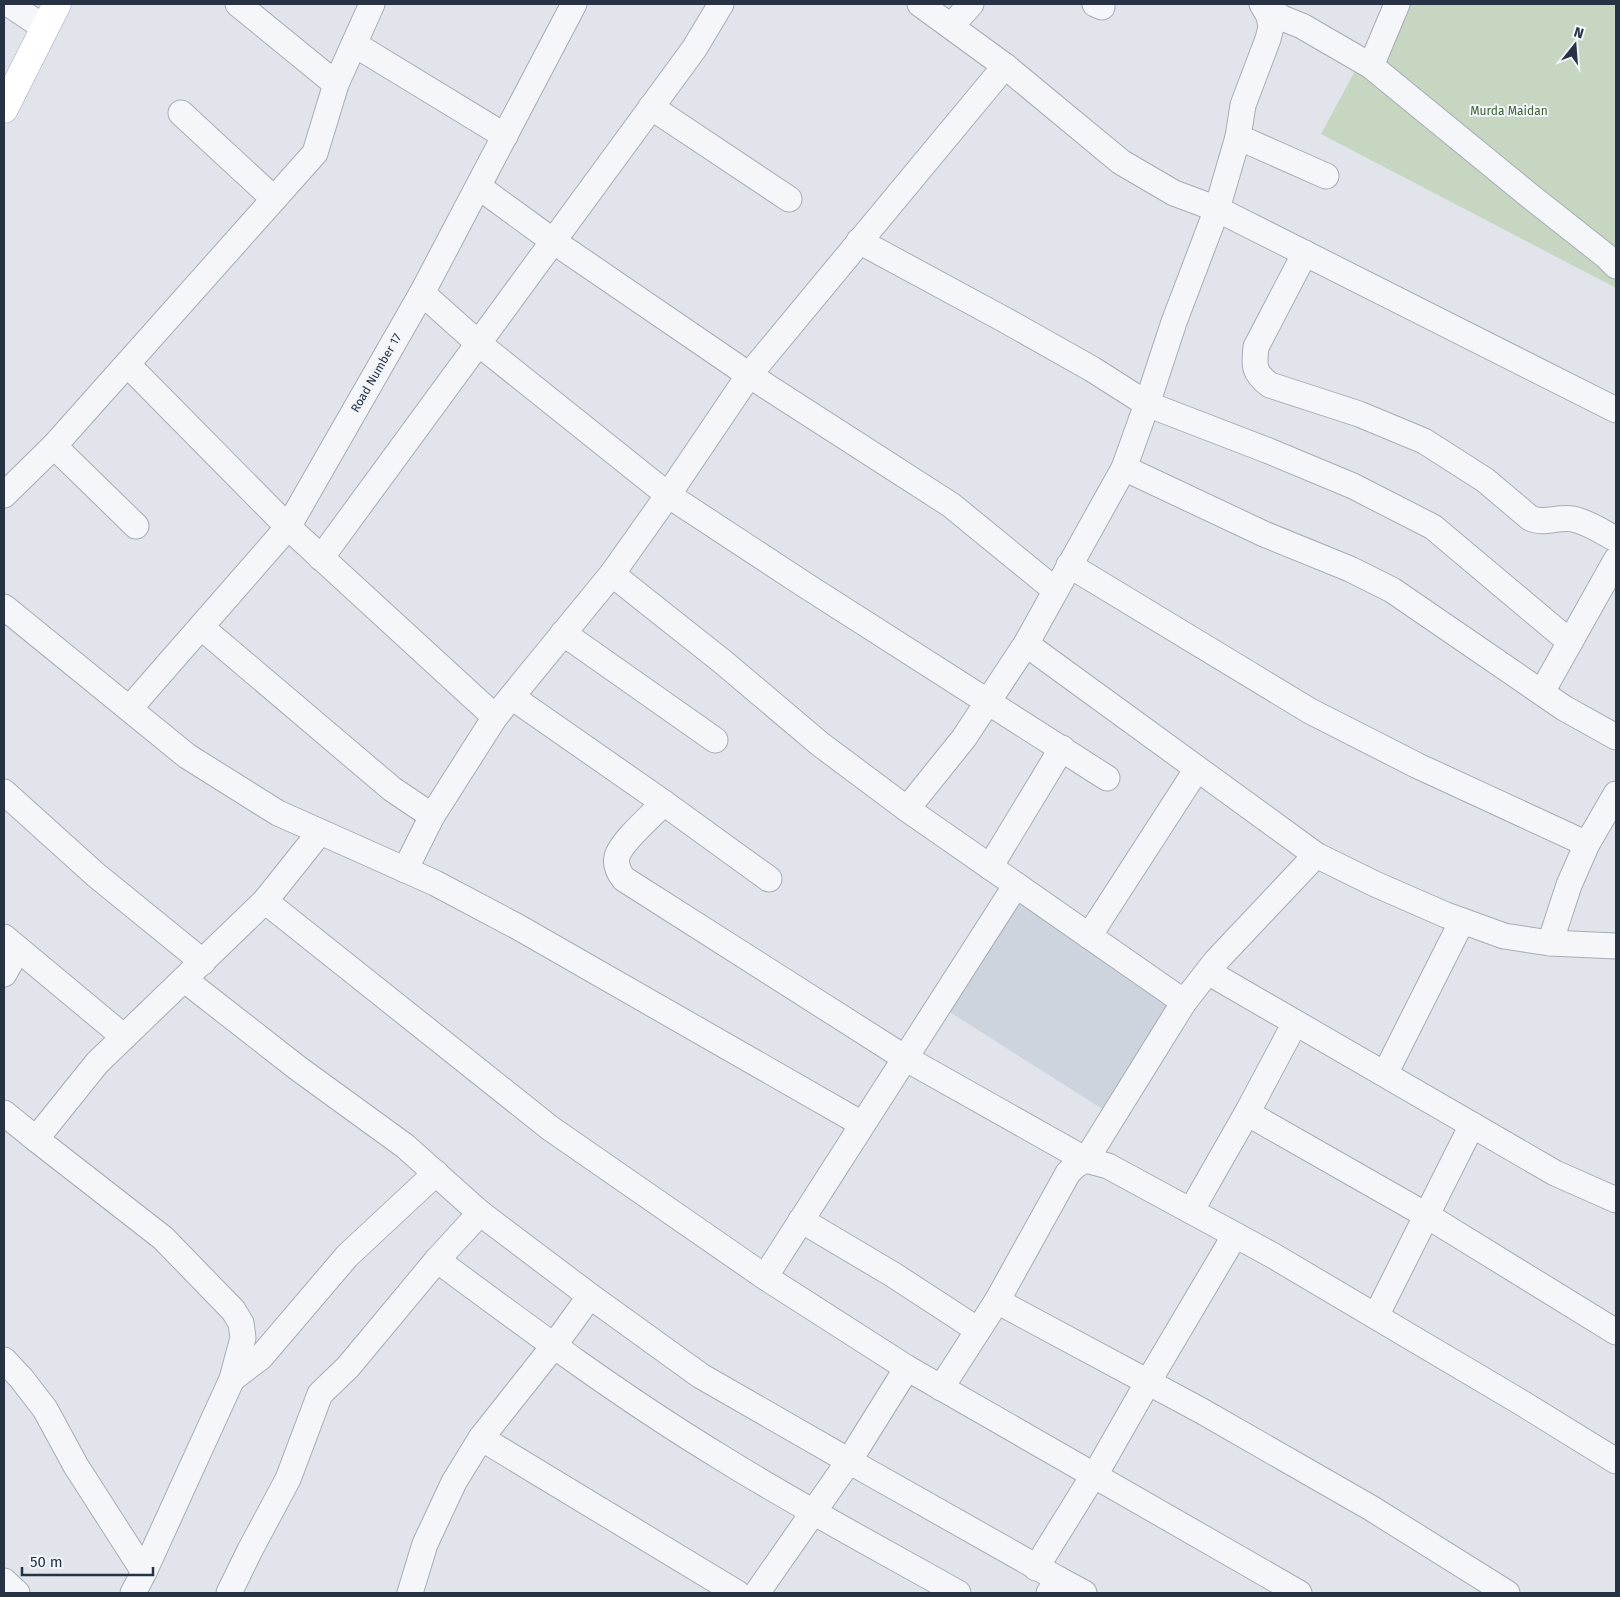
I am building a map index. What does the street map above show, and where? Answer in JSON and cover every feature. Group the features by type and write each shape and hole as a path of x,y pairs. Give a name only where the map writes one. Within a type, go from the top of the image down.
{"main road":[{"path":"4,109 57,4"}],"street":[{"path":"9,4 45,28"},
{"path":"238,4 336,84"},
{"path":"4,495 54,446 128,365 315,153 336,84 372,4"},
{"name":"Road Number 17","path":"130,708 288,527 422,293 574,4"},
{"path":"322,558 694,49 721,4"},
{"path":"920,4 1005,66 1121,162 1174,193 1217,208 1616,410"},
{"path":"951,26 971,4"},
{"path":"1372,66 1396,4"},
{"path":"1263,5 1282,18 1302,26 1372,66 1616,266"},
{"path":"907,809 964,738 1026,644 1124,468 1185,290 1217,208 1238,136 1243,105 1271,27 1270,16 1263,5"},
{"path":"354,44 505,136"},
{"path":"405,870 432,816 496,717 612,574 749,375 858,241 1005,66"},
{"path":"651,107 789,199"},
{"path":"181,113 274,199"},
{"path":"1238,136 1326,176"},
{"path":"479,187 553,241 749,375 951,505 1055,590"},
{"path":"858,241 1066,354 1147,404 1269,451 1345,483 1433,527 1570,642"},
{"path":"1305,253 1256,347 1256,371 1262,379 1270,384 1359,414 1424,441 1485,480 1536,521 1543,522 1561,518 1583,521 1616,539"},
{"path":"422,293 478,344 668,495 1107,778"},
{"path":"128,365 288,527 496,717"},
{"path":"54,446 136,526"},
{"path":"1124,468 1264,534 1350,569 1392,590 1564,708 1616,737"},
{"path":"1542,692 1616,560"},
{"path":"1069,565 1310,711 1418,766 1587,844"},
{"path":"612,574 820,744 907,809 1184,1002"},
{"path":"4,607 187,756 278,813 435,883 518,927 862,1124"},
{"path":"201,627 392,789 432,816"},
{"path":"563,633 716,740"},
{"path":"1026,644 1316,855 1375,884 1462,921 1504,936 1550,943 1616,946"},
{"path":"512,697 769,879"},
{"path":"990,867 1062,748"},
{"path":"1089,936 1197,769"},
{"path":"4,792 96,875 203,962"},
{"path":"1550,943 1569,885 1587,844 1616,794"},
{"path":"664,803 621,848 617,858 617,871 624,879 905,1058 1086,1160 1108,1166 1235,1235 1376,1316 1616,1461"},
{"path":"36,1139 97,1063 266,901 320,832"},
{"path":"941,1388 997,1301 1068,1173 1076,1165 1086,1160 1184,1002 1208,972 1316,855"},
{"path":"765,1277 1016,885"},
{"path":"266,901 550,1128 765,1277 907,1368 1298,1593"},
{"path":"1385,1074 1462,921"},
{"path":"4,974 11,943 124,1037"},
{"path":"1208,972 1555,1173 1616,1200"},
{"path":"185,980 299,1069 405,1146 480,1213 590,1296 701,1376 1036,1568 1053,1586 1084,1593"},
{"path":"1191,1211 1248,1113 1295,1023"},
{"path":"4,1113 162,1238 233,1310 241,1323 243,1338 232,1379 138,1583"},
{"path":"1248,1113 1426,1216 1616,1332"},
{"path":"1376,1316 1472,1125"},
{"path":"232,1379 261,1357 347,1256 436,1173"},
{"path":"230,1593 250,1550 288,1479 320,1394 348,1367 437,1260 480,1213"},
{"path":"801,1220 892,1274 978,1330"},
{"path":"1036,1568 1095,1474 1235,1235"},
{"path":"437,1260 554,1347 722,1459 958,1593"},
{"path":"410,1593 425,1544 454,1482 481,1438 554,1347 590,1296"},
{"path":"997,1301 1200,1410 1371,1508 1507,1593"},
{"path":"4,1360 45,1408 138,1583"},
{"path":"757,1593 849,1460 907,1368"},
{"path":"481,1438 737,1593"},
{"path":"4,1581 17,1593"}],"shaded area":[{"path":"1018,898 1175,1000 1107,1112 948,1011"}],"green space":[{"name":"Murda Maidan","path":"1391,4 1616,4 1616,288 1321,134"}]}
